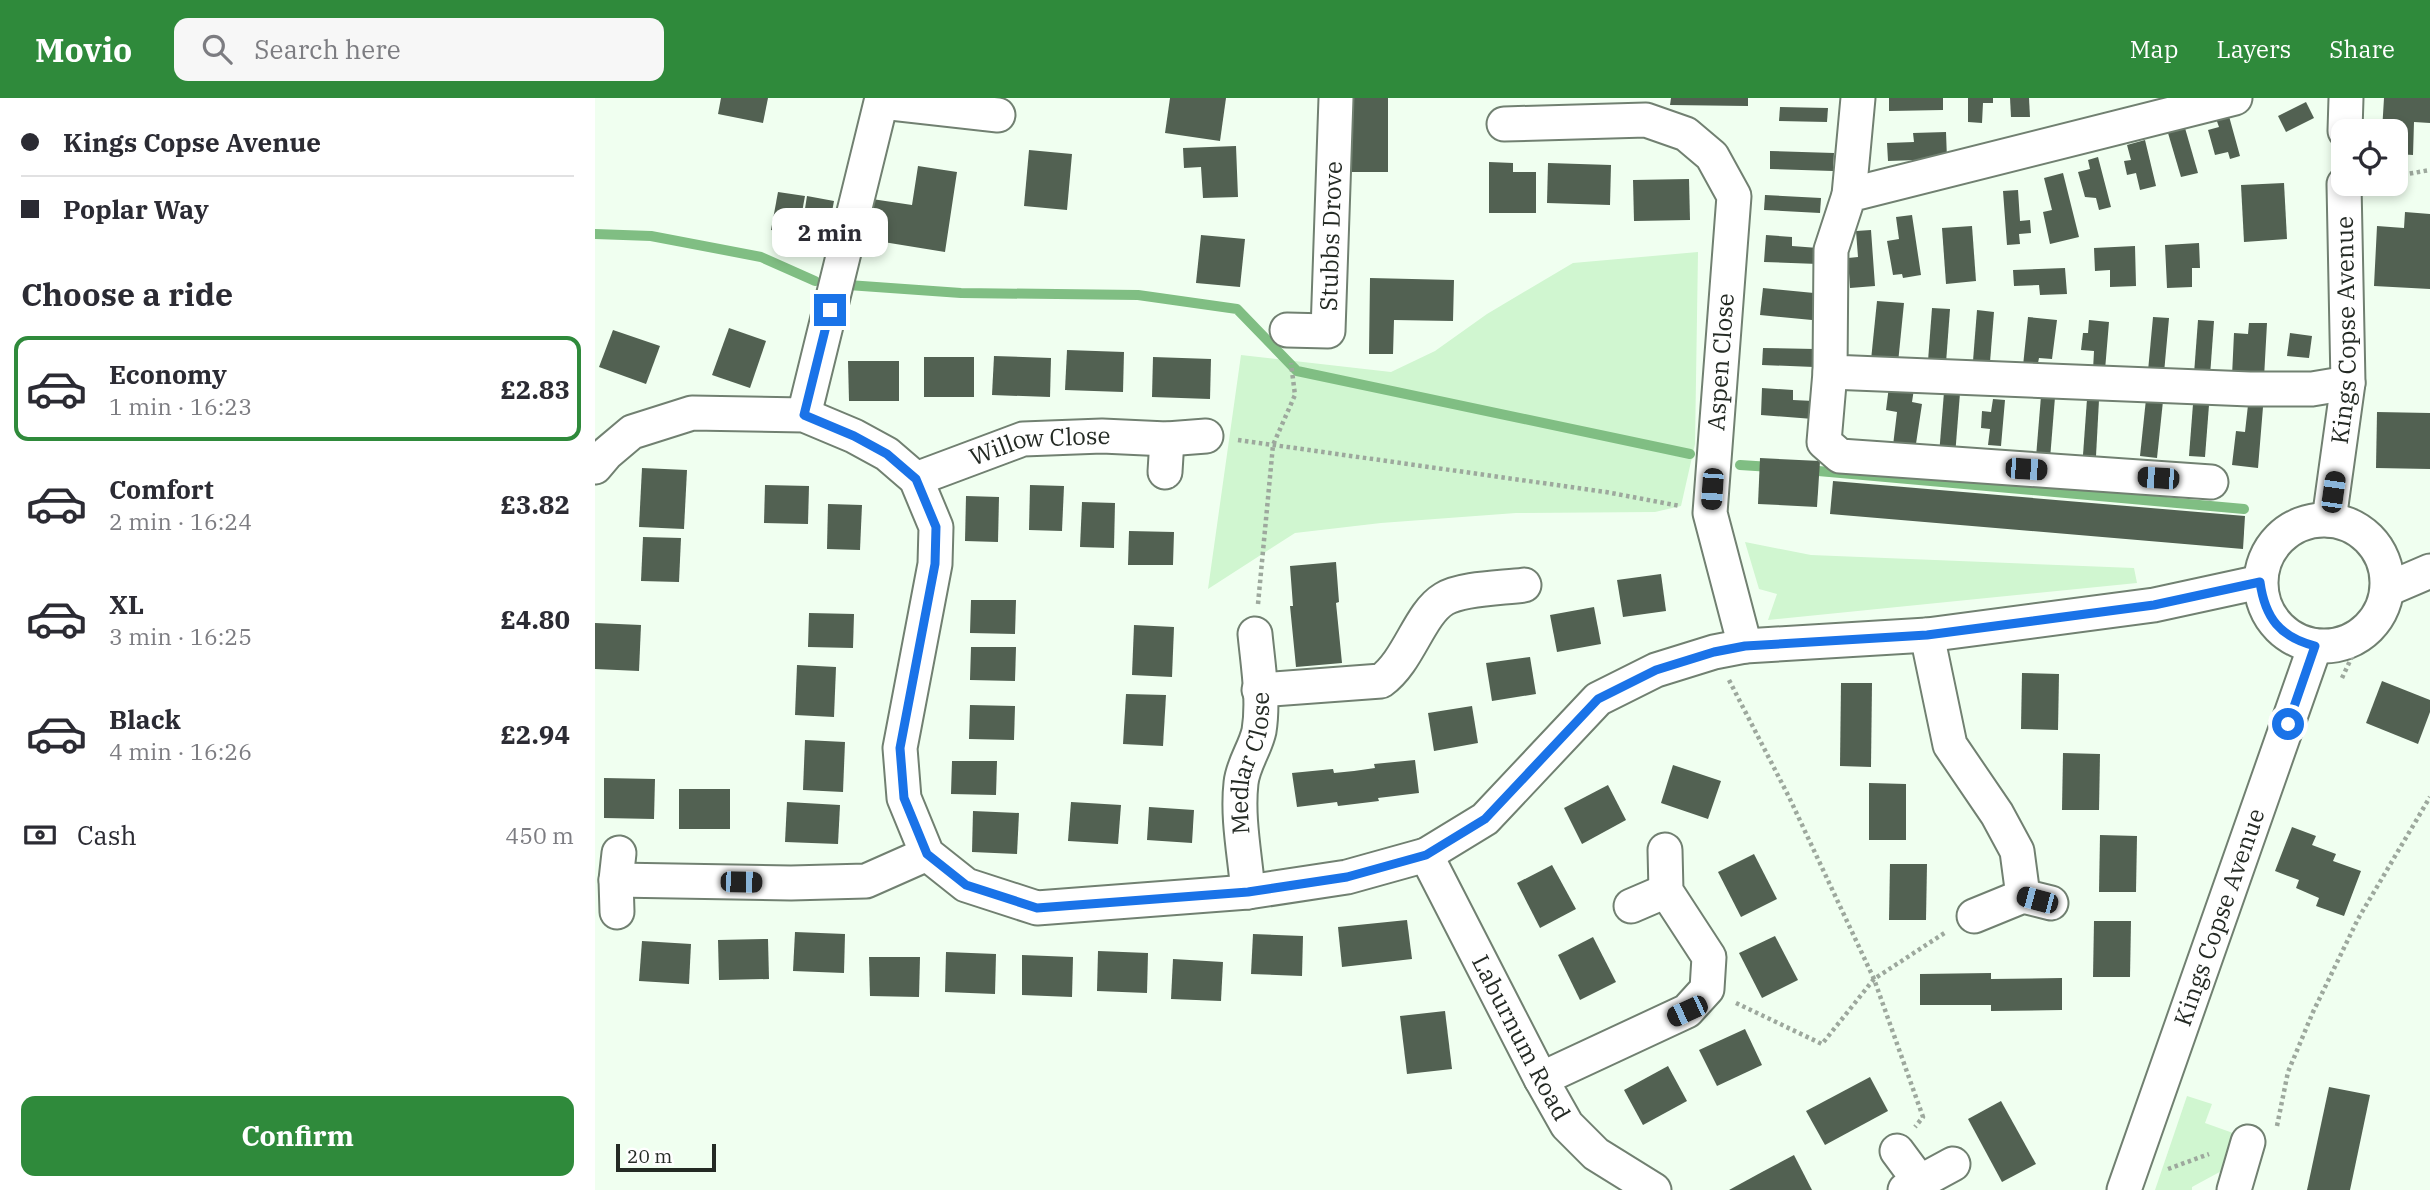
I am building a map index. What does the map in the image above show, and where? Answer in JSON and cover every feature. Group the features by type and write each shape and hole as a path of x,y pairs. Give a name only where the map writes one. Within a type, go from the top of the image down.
{"street":[{"name":"Stubbs Drove","path":"1287,330 1328,331 1336,98"},
{"path":"1858,98 1849,195 1831,250 1830,372 1824,442 1840,456 2211,482"},
{"path":"1849,195 2235,98"},
{"path":"2345,119 2346,98"},
{"path":"804,415 882,100 998,114"},
{"name":"Aspen Close","path":"1504,124 1646,109 1686,134 1712,156 1734,196 1710,513 1729,649"},
{"name":"Kings Copse Avenue","path":"2329,520 2348,383 2344,196"},
{"path":"1830,372 2250,389 2312,389 2348,383"},
{"path":"595,467 632,432 692,413 804,415 854,436 887,454 916,479 936,527 935,564 900,748 904,798 927,854 966,885 1037,908 1248,892 1347,877 1426,855 1485,819 1598,699 1656,670 1729,649 1927,635 2154,605 2260,582"},
{"name":"Willow Close","path":"916,479 1023,439 1102,436 1167,439 1206,436"},
{"path":"1165,472 1167,439"},
{"path":"2329,520 2349,524 2366,535 2379,550 2386,569 2388,589 2383,609 2372,626 2355,639 2336,646 2315,646 2298,641 2282,631 2270,617 2260,582 2264,561 2274,544 2290,530 2308,522 2329,520"},
{"path":"2388,589 2430,571"},
{"path":"1259,690 1381,681 1393,673 1431,611 1441,601 1453,595 1524,585"},
{"name":"Medlar Close","path":"1248,892 1240,804 1241,780 1258,736 1261,714 1255,634"},
{"path":"1927,635 1950,745 1997,814 2017,851 2037,900 1974,916"},
{"name":"Kings Copse Avenue","path":"2124,1190 2315,646"},
{"path":"1541,1079 1687,1011 1707,989 1709,957 1666,891 1665,850"},
{"path":"617,882 866,881 927,854"},
{"name":"Laburnum Road","path":"1426,855 1567,1125 1596,1154 1654,1190"},
{"path":"1631,906 1666,891"},
{"path":"2226,1187 2248,1142"},
{"path":"1896,1151 1912,1186 1953,1164"}],"path":[{"path":"2408,174 2430,170"},
{"path":"1255,634 1273,445 1295,395 1287,330"},
{"path":"1206,436 1607,492 1710,513"},
{"path":"1729,649 1789,797 1874,979 1923,1117 1896,1151"},
{"path":"2161,1172 2198,1157 2274,1137 2288,1072 2313,1012 2358,919 2430,797"},
{"path":"1707,989 1822,1044 1874,979 1974,916"}],"green space":[{"path":"1698,252 1695,444 1681,506 1655,512 1516,513 1381,523 1295,533 1208,589 1241,355 1391,372 1435,351 1487,314 1573,263"},
{"path":"1745,542 1811,555 2134,568 2137,583 1768,620 1777,594 1759,589"},
{"path":"2187,1096 2212,1104 2205,1123 2233,1133 2227,1168 2192,1187 2192,1190 2155,1190"}],"building":[{"path":"721,98 768,98 763,123 718,114"},
{"path":"1170,98 1226,98 1220,141 1165,133"},
{"path":"1346,98 1388,98 1388,172 1341,172"},
{"path":"1671,98 1748,98 1748,106 1670,105"},
{"path":"1889,98 1943,98 1943,110 1889,111"},
{"path":"1968,98 1993,98 1993,103 1983,103 1982,123 1968,122"},
{"path":"2010,98 2029,98 2030,117 2011,117"},
{"path":"2384,98 2430,98 2430,123 2414,122 2413,155 2408,155 2408,119 2383,119"},
{"path":"2306,102 2314,118 2286,132 2278,116"},
{"path":"1780,107 1828,108 1827,122 1779,121"},
{"path":"2227,109 2240,156 2230,159 2228,152 2215,155 2208,130 2219,127 2214,113"},
{"path":"2185,128 2198,173 2181,177 2168,133"},
{"path":"1946,132 1947,159 1888,161 1887,143 1914,142 1913,133"},
{"path":"2145,140 2156,186 2140,190 2136,173 2127,175 2124,161 2131,160 2127,145"},
{"path":"1236,146 1238,197 1203,198 1201,167 1184,168 1183,148"},
{"path":"1029,150 1072,154 1067,210 1024,206"},
{"path":"1770,151 1834,153 1833,171 1770,169"},
{"path":"2098,157 2111,207 2099,210 2096,198 2085,197 2078,172 2090,169 2088,160"},
{"path":"1489,162 1513,163 1513,172 1536,172 1536,213 1489,213"},
{"path":"1548,163 1611,165 1610,205 1547,203"},
{"path":"918,166 957,172 945,252 865,239 872,199 912,205"},
{"path":"2063,173 2079,237 2050,244 2043,212 2052,210 2044,178"},
{"path":"1689,179 1690,220 1634,221 1633,180"},
{"path":"2284,183 2287,239 2244,242 2241,185"},
{"path":"2018,190 2020,221 2030,220 2031,233 2019,234 2020,244 2007,245 2003,191"},
{"path":"778,192 805,196 798,234 771,230"},
{"path":"1765,195 1821,198 1820,213 1764,210"},
{"path":"807,196 834,201 827,239 801,234"},
{"path":"2405,212 2430,214 2430,289 2374,286 2377,226 2404,228"},
{"path":"1912,215 1921,275 1903,278 1902,274 1893,275 1887,241 1899,239 1896,217"},
{"path":"1972,226 1976,281 1946,284 1942,228"},
{"path":"1871,230 1875,286 1850,288 1848,258 1858,257 1856,231"},
{"path":"1201,235 1245,239 1240,287 1196,283"},
{"path":"1766,235 1792,237 1792,246 1818,248 1818,264 1764,262"},
{"path":"2199,243 2200,268 2192,268 2192,287 2167,288 2165,245"},
{"path":"2135,246 2136,286 2110,287 2110,270 2095,271 2094,248"},
{"path":"2065,268 2067,294 2040,295 2039,285 2014,286 2013,270"},
{"path":"1370,278 1454,280 1453,321 1394,320 1393,354 1369,354"},
{"path":"1763,288 1814,293 1812,320 1760,315"},
{"path":"1877,301 1904,303 1898,363 1871,360"},
{"path":"1932,308 1950,309 1946,363 1928,361"},
{"path":"1977,310 1994,312 1990,362 1973,361"},
{"path":"2028,317 2057,320 2052,359 2039,358 2037,368 2023,366"},
{"path":"2153,317 2169,318 2164,373 2148,371"},
{"path":"2089,320 2109,322 2105,370 2093,370 2094,351 2081,350 2083,333 2088,333"},
{"path":"2198,320 2214,321 2210,376 2194,374"},
{"path":"2249,323 2267,323 2264,378 2232,376 2234,333 2248,334"},
{"path":"729,328 766,341 750,388 712,375"},
{"path":"613,330 660,346 646,384 599,367"},
{"path":"2290,333 2312,336 2309,358 2287,356"},
{"path":"1763,348 1815,349 1814,367 1762,365"},
{"path":"1067,350 1124,352 1123,392 1065,390"},
{"path":"994,356 1051,358 1050,397 992,395"},
{"path":"924,357 974,357 974,397 924,397"},
{"path":"1153,357 1211,359 1210,399 1152,397"},
{"path":"848,361 899,361 899,401 849,401"},
{"path":"1889,386 1914,389 1912,402 1922,404 1914,457 1892,454 1897,412 1886,410"},
{"path":"1762,388 1793,390 1793,400 1814,401 1813,419 1761,415"},
{"path":"1944,392 1960,393 1955,456 1939,455"},
{"path":"2041,396 2055,397 2050,459 2036,457"},
{"path":"1993,399 2005,400 2001,446 1988,445 1990,429 1981,428 1982,411 1991,412"},
{"path":"2087,399 2099,400 2096,456 2083,455"},
{"path":"2146,399 2163,401 2157,458 2140,456"},
{"path":"2193,404 2209,405 2205,457 2189,456"},
{"path":"2248,405 2263,407 2258,468 2232,465 2236,431 2245,432"},
{"path":"2377,412 2430,413 2430,469 2376,468"},
{"path":"1760,458 1820,461 1817,507 1758,504"},
{"path":"642,468 687,470 684,529 639,527"},
{"path":"1833,481 2245,516 2243,549 1830,514"},
{"path":"765,485 809,486 808,524 764,523"},
{"path":"1030,485 1064,486 1062,531 1029,530"},
{"path":"966,496 999,497 998,542 965,541"},
{"path":"1082,502 1115,503 1114,548 1080,547"},
{"path":"828,504 862,505 860,550 827,549"},
{"path":"1129,531 1174,532 1173,565 1128,565"},
{"path":"643,537 681,538 679,582 641,581"},
{"path":"1336,562 1339,602 1336,603 1342,663 1296,667 1290,606 1293,606 1290,566"},
{"path":"1661,574 1666,611 1623,617 1617,580"},
{"path":"971,600 1016,600 1015,634 970,633"},
{"path":"1594,607 1601,644 1557,652 1550,615"},
{"path":"809,613 854,614 853,648 808,647"},
{"path":"595,623 641,625 639,671 595,669"},
{"path":"1134,625 1174,627 1172,677 1132,675"},
{"path":"971,647 1016,647 1015,681 970,680"},
{"path":"1530,657 1536,694 1492,701 1486,663"},
{"path":"797,665 836,667 834,717 795,715"},
{"path":"2022,673 2059,674 2058,730 2021,729"},
{"path":"2382,681 2430,700 2430,712 2418,744 2366,723"},
{"path":"1841,683 1872,683 1871,767 1840,766"},
{"path":"1126,694 1166,695 1163,746 1123,744"},
{"path":"970,705 1015,706 1014,740 969,739"},
{"path":"1472,706 1478,743 1434,751 1428,713"},
{"path":"805,740 845,742 843,792 803,790"},
{"path":"2063,753 2100,754 2099,810 2062,810"},
{"path":"1415,760 1419,793 1338,806 1337,802 1297,807 1292,773 1333,769 1334,773 1354,771 1375,768 1374,764"},
{"path":"952,761 997,761 996,795 951,794"},
{"path":"1673,765 1721,781 1708,819 1661,803"},
{"path":"604,778 655,779 654,819 604,818"},
{"path":"1869,783 1906,784 1906,840 1869,840"},
{"path":"1608,785 1626,820 1582,844 1564,808"},
{"path":"679,789 730,789 730,829 679,829"},
{"path":"787,802 840,805 838,844 785,842"},
{"path":"1071,802 1121,805 1118,844 1068,841"},
{"path":"1149,807 1194,810 1192,843 1147,840"},
{"path":"973,811 1019,813 1017,854 972,852"},
{"path":"2292,827 2316,836 2312,845 2336,854 2333,861 2361,871 2344,916 2316,906 2319,898 2296,888 2299,880 2275,871"},
{"path":"2100,835 2137,836 2136,892 2099,892"},
{"path":"1754,854 1777,899 1741,917 1718,872"},
{"path":"1890,864 1927,864 1926,920 1889,920"},
{"path":"1552,865 1576,909 1540,928 1517,883"},
{"path":"1407,920 1412,959 1342,967 1338,927"},
{"path":"2094,921 2131,921 2130,977 2093,977"},
{"path":"795,932 845,934 844,973 793,971"},
{"path":"1253,934 1303,936 1302,976 1251,974"},
{"path":"1775,936 1798,980 1762,998 1739,953"},
{"path":"1593,937 1616,982 1580,1000 1558,955"},
{"path":"768,939 769,979 719,980 718,940"},
{"path":"642,941 691,944 689,984 639,981"},
{"path":"1098,951 1148,953 1147,993 1097,991"},
{"path":"946,952 996,954 995,994 945,992"},
{"path":"1022,955 1073,957 1072,997 1022,995"},
{"path":"869,957 920,957 919,997 870,996"},
{"path":"1173,959 1223,962 1221,1001 1171,999"},
{"path":"1991,973 1991,979 2062,978 2062,1010 1991,1011 1991,1005 1920,1005 1920,974"},
{"path":"1445,1011 1452,1069 1407,1074 1400,1016"},
{"path":"1745,1029 1762,1065 1717,1086 1699,1050"},
{"path":"1668,1066 1687,1101 1643,1125 1624,1090"},
{"path":"1870,1077 1888,1111 1825,1145 1806,1111"},
{"path":"2329,1087 2370,1095 2353,1176 2350,1190 2307,1190"},
{"path":"2001,1101 2036,1164 2002,1182 1968,1119"},
{"path":"1794,1155 1812,1190 1729,1190 1762,1172"}],"waterway":[{"path":"595,234 651,236 761,257 815,281"},
{"path":"848,285 961,293 1138,295 1237,309 1297,371 1690,454"},
{"path":"1740,465 1771,467"},
{"path":"1807,470 2244,509"}],"route":[{"path":"830,310 804,415 854,436 887,454 916,479 936,527 935,564 900,748 904,798 927,854 966,885 1037,908 1248,892 1347,877 1426,855 1485,819 1598,699 1656,670 1714,652 1745,646 1927,635 2154,605 2260,582 2270,617 2282,631 2298,641 2315,646 2288,724"}]}
